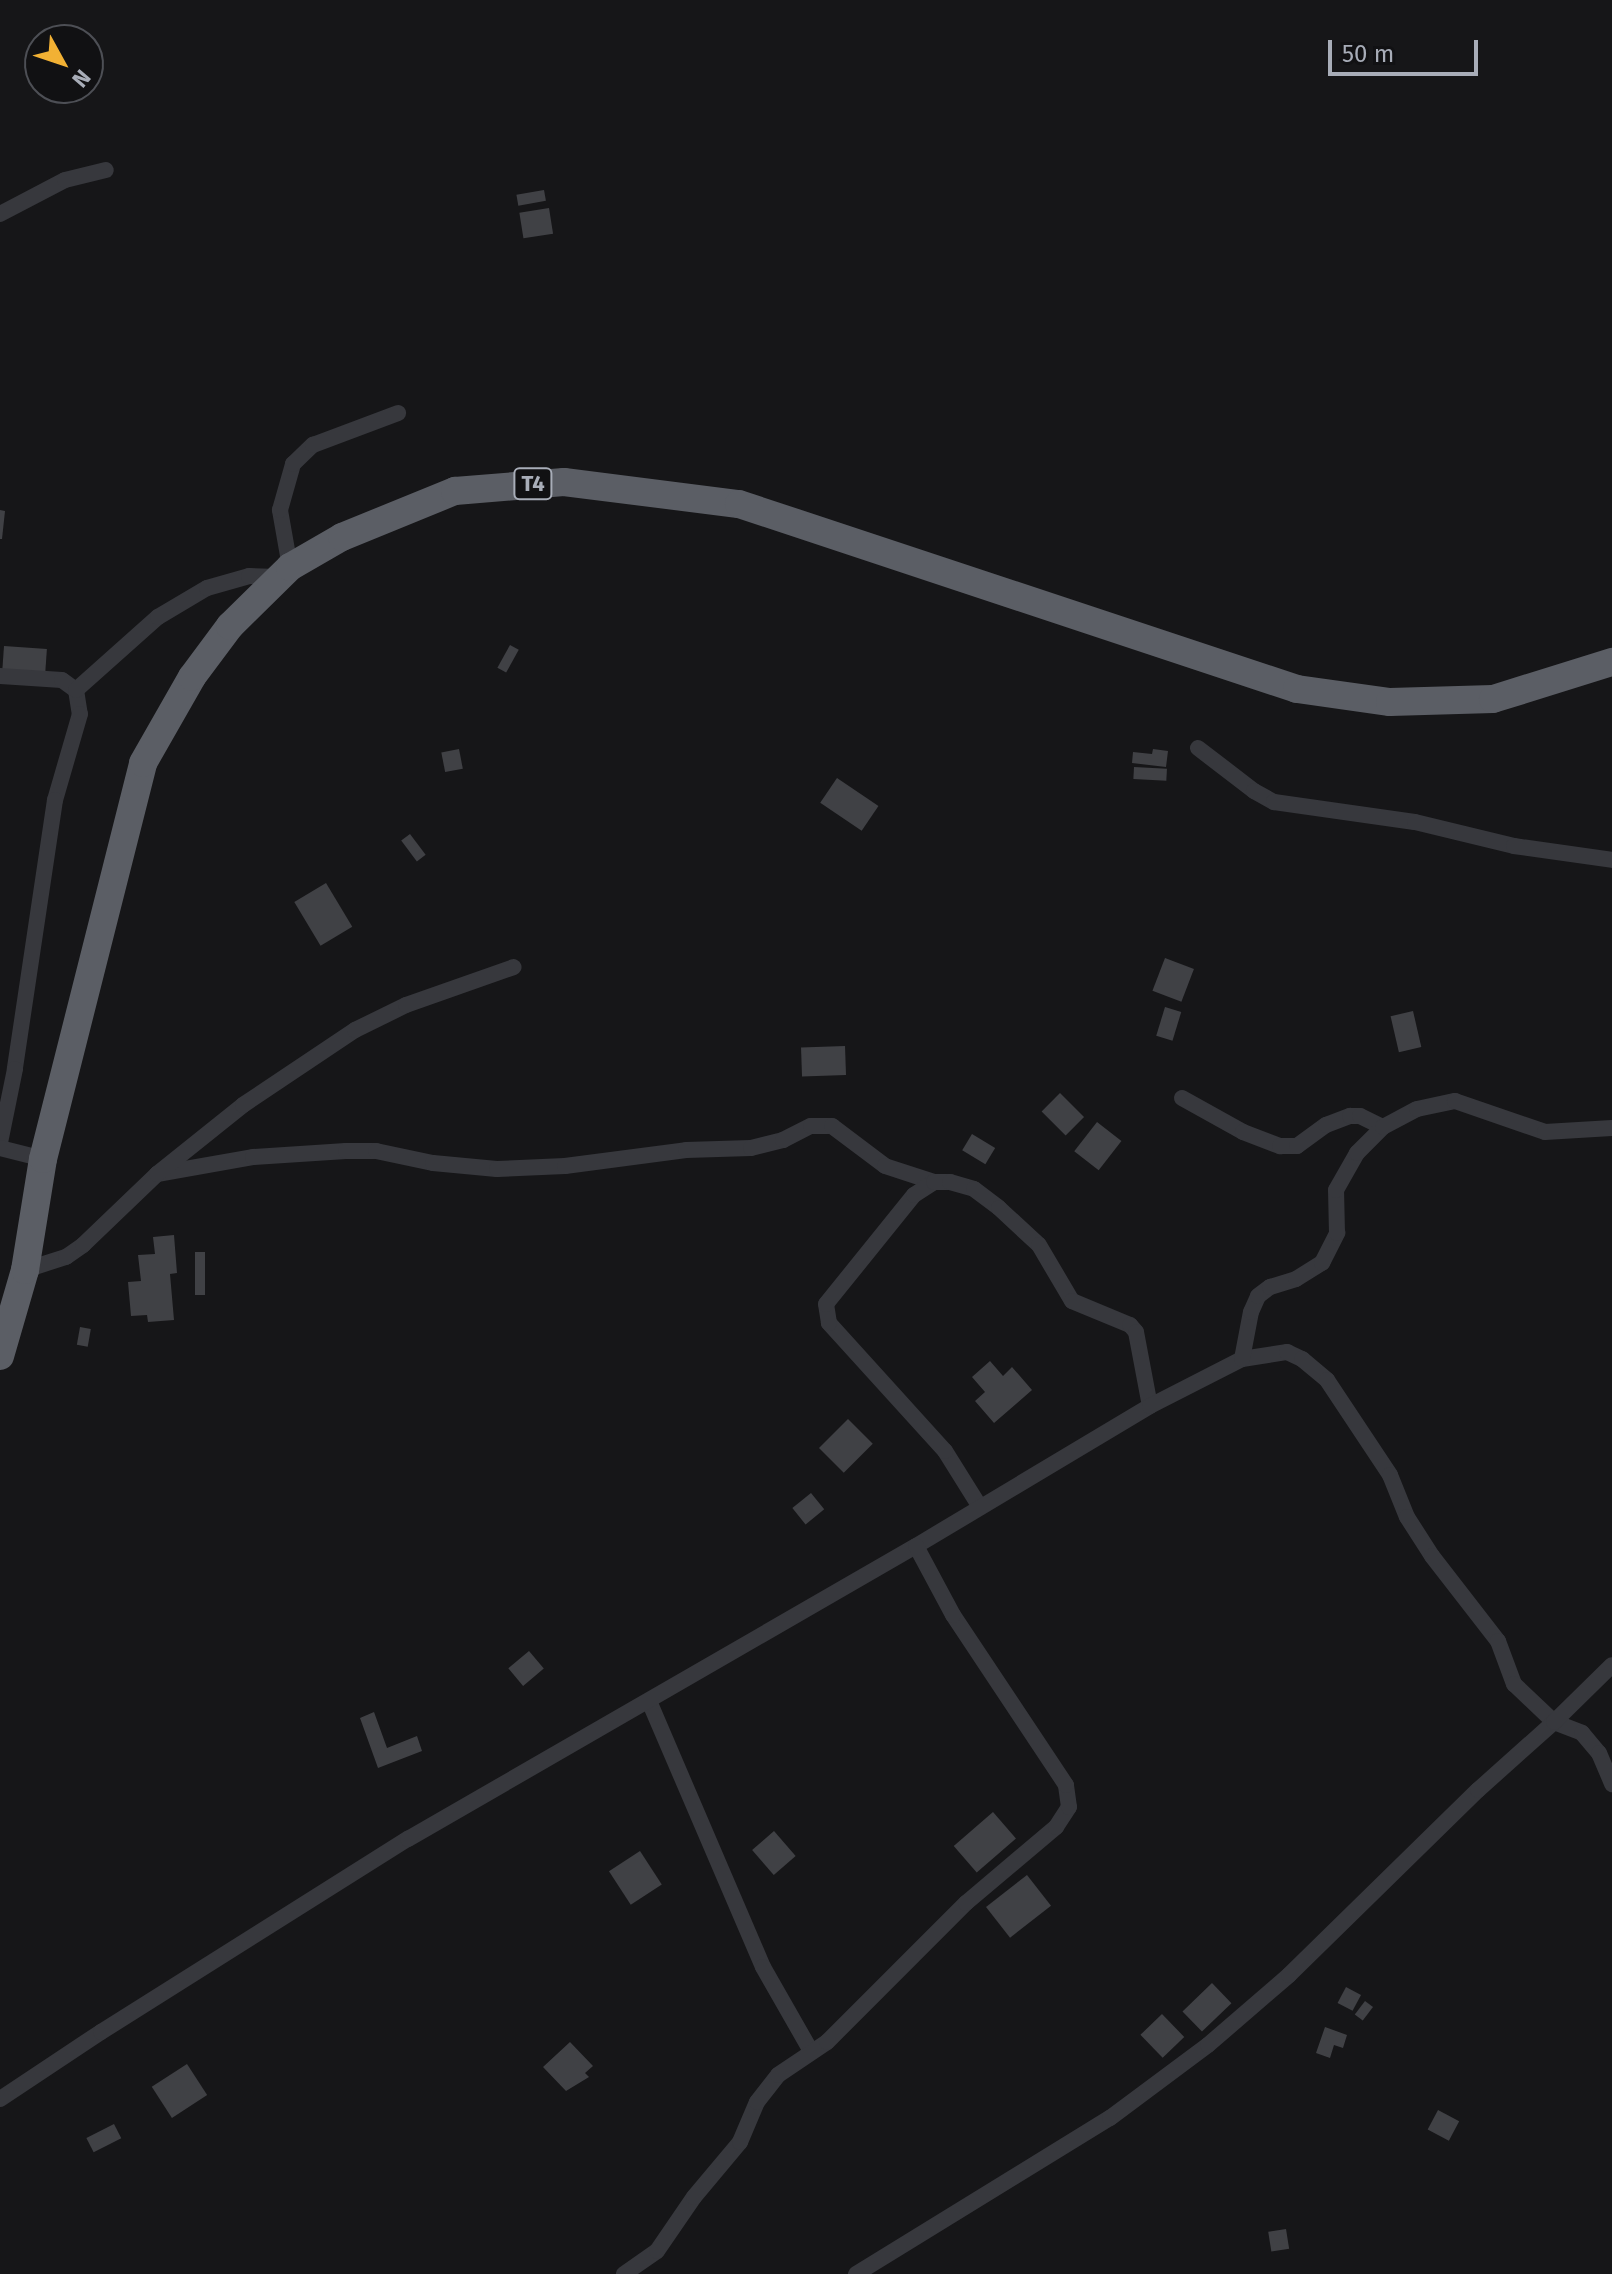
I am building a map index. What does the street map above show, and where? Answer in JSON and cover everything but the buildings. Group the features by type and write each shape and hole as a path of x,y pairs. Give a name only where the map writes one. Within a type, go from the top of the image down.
{"highway":[{"name":"T4","path":"0,1356 25,1270 43,1159 143,763 192,677 230,626 284,572 342,537 455,491 564,482 739,504 1297,689 1390,702 1493,699 1612,662"}],"street":[{"path":"0,214 65,180 106,170"},
{"path":"76,690 158,617 207,588 249,576 284,572 280,510 293,464 313,445 398,413"},
{"path":"0,676 54,679 76,690"},
{"path":"43,1159 0,1146 15,1069 55,800 80,714 76,690"},
{"path":"1198,748 1254,791 1274,802 1415,822 1514,846 1612,860"},
{"path":"25,1270 66,1257 83,1245 157,1174 281,1077 355,1030 406,1005 514,967"},
{"path":"1182,1098 1243,1132 1280,1146 1297,1146 1326,1125 1350,1116 1360,1116 1383,1127"},
{"path":"1242,1359 1251,1312 1258,1296 1322,1263 1337,1233 1336,1190 1357,1153 1383,1127 1417,1109 1455,1101 1545,1132 1612,1128"},
{"path":"157,1174 253,1157 346,1151 376,1151 433,1163 497,1169 565,1166 686,1150 751,1148 783,1140 811,1126 832,1126 885,1166 934,1182 974,1189 987,1198 1039,1245 1072,1301 1130,1325 1136,1332 1150,1406"},
{"path":"934,1182 914,1195 843,1279 826,1304 829,1323 945,1451 980,1507"},
{"path":"0,2099 408,1839 916,1546 1150,1406 1242,1359 1287,1352 1302,1359 1327,1380 1390,1475 1407,1517 1432,1556 1498,1641 1514,1684 1554,1722 1582,1733 1599,1753 1612,1784"},
{"path":"624,2274 657,2251 694,2197 735,2149 767,2087 778,2075 827,2042 966,1903 1056,1827 1069,1807 1066,1785 953,1615 916,1546"},
{"path":"856,2274 1110,2118 1208,2045 1289,1975 1478,1790 1612,1665"},
{"path":"649,1701 763,1967 811,2051"}]}
